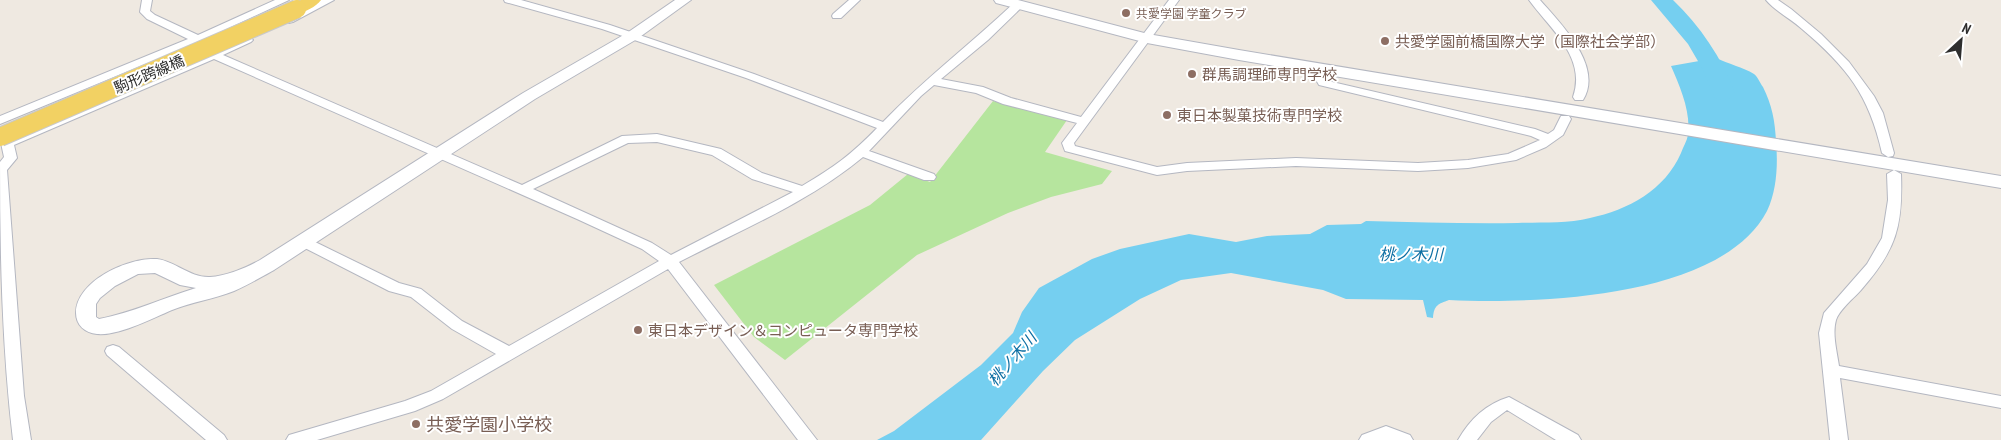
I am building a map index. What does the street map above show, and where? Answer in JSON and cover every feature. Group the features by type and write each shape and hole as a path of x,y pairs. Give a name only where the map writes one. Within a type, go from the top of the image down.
{"main road":[{"name":"駒形跨線橋","path":"2,136 291,4 313,0"}],"street":[{"path":"147,0 145,12 151,17 197,39 212,50 214,55 647,246 670,261 808,440"},
{"path":"22,440 16,386 0,169 11,158 2,136 214,55 329,0"},
{"path":"509,0 556,12 632,36 690,58 750,76 885,127"},
{"path":"251,273 210,284 188,280 157,266 134,268 108,281 93,293 86,304 86,319 92,325 98,327 115,325 167,304 227,286 251,273 304,242 529,96 632,36 684,0"},
{"path":"837,16 855,0"},
{"path":"1001,0 1146,38 1315,68 2001,182"},
{"path":"1174,0 1068,143 1069,148 1157,171 1187,167 1296,162 1418,166 1468,164 1511,157 1559,132 1565,119"},
{"path":"1534,0 1551,17 1572,48 1583,80 1579,97"},
{"path":"1771,0 1817,35 1852,73 1876,112 1888,154"},
{"path":"0,120 197,39 291,4"},
{"path":"295,440 409,406 437,395 670,261 803,192 843,167 917,94 984,38 1018,5"},
{"path":"1315,68 1323,83 1535,133 1548,139"},
{"path":"933,81 979,90 1007,101 1084,121"},
{"path":"521,190 626,139 657,138 716,152 757,176 794,186 803,192"},
{"path":"860,152 929,177"},
{"path":"1839,440 1827,333 1830,316 1872,267 1889,238 1896,200 1894,174"},
{"path":"304,242 394,287 416,293 457,325 495,347 510,353"},
{"path":"114,351 218,440"},
{"path":"1832,372 2001,402"},
{"path":"1467,440 1490,411 1498,406 1509,403 1571,440"},
{"path":"1368,440 1386,433 1404,440"}],"green space":[{"path":"993,101 1067,120 1045,152 1112,171 1102,184 1051,197 1008,213 917,255 785,360 754,337 714,285 870,205 908,174 930,182"}],"water":[{"path":"1716,58 1754,74 1763,87 1769,100 1774,120 1777,168 1775,186 1767,211 1744,240 1710,263 1669,279 1623,290 1575,297 1529,300 1449,300 1437,306 1434,310 1433,318 1427,317 1423,300 1346,299 1323,290 1231,273 1181,280 1140,299 1075,340 1043,371 981,440 877,440 894,431 981,365 1013,333 1022,312 1039,288 1092,259 1120,249 1189,234 1236,242 1267,236 1310,234 1327,225 1361,224 1366,221 1554,222 1581,220 1618,210 1644,196 1665,178 1681,153 1687,137 1689,126 1686,108 1671,66"}],"waterway":[{"name":"桃ノ木川","path":"1661,0 1698,43 1713,68 1723,93"}],"place":[{"name":"共愛学園 学童クラブ","path":"1126,13"},
{"name":"共愛学園前橋国際大学（国際社会学部）","path":"1385,41"},
{"name":"群馬調理師専門学校","path":"1192,74"},
{"name":"東日本製菓技術専門学校","path":"1167,115"},
{"name":"東日本デザイン＆コンピュータ専門学校","path":"638,330"},
{"name":"共愛学園小学校","path":"416,424"}]}
